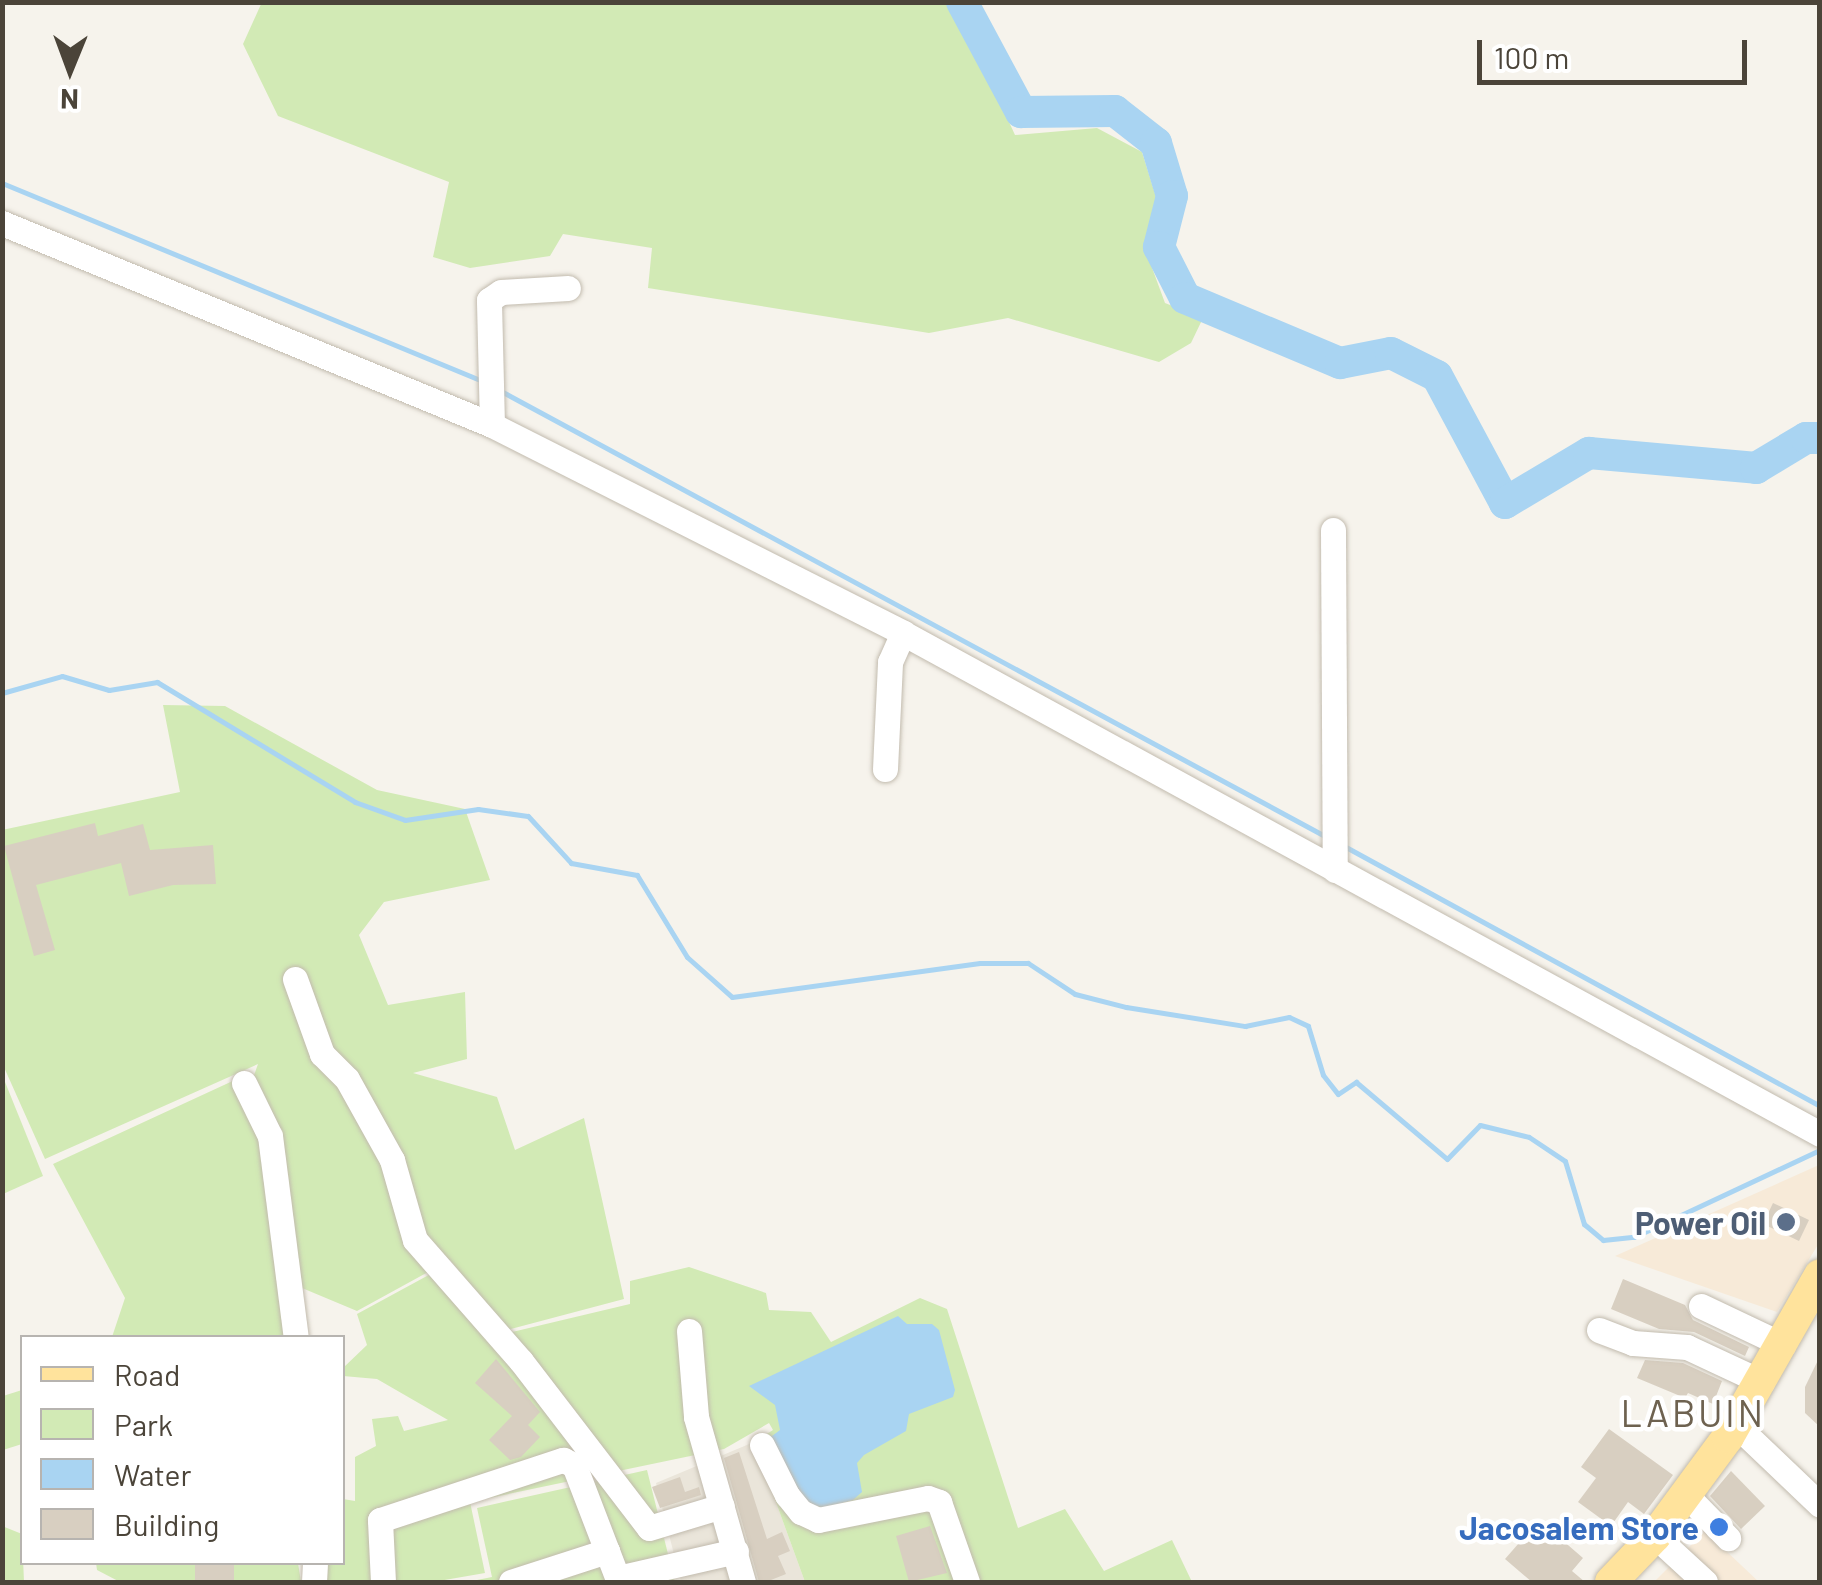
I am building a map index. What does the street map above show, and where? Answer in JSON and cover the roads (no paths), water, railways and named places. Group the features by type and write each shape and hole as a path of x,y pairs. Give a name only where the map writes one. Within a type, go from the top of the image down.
{"main road":[{"path":"1611,1582 1687,1496 1762,1382 1820,1275"}],"street":[{"path":"2,223 491,410 1820,1134"},
{"path":"491,410 489,300 501,292 568,288"},
{"path":"1333,530 1335,870"},
{"path":"885,769 890,662 903,633"},
{"path":"295,979 322,1054 348,1079 392,1160 415,1240 522,1360 649,1528 722,1506"},
{"path":"244,1083 270,1136 296,1335"},
{"path":"1702,1306 1783,1344"},
{"path":"1598,1330 1633,1342 1687,1347 1762,1382"},
{"path":"689,1331 696,1418 743,1582"},
{"path":"1735,1424 1820,1504"},
{"path":"762,1445 788,1495 801,1512 818,1520 928,1498 939,1502 967,1582"},
{"path":"384,1582 380,1520 563,1460 574,1465 618,1580 736,1551"},
{"path":"1687,1496 1728,1538"},
{"path":"1655,1536 1705,1582"},
{"path":"511,1582 607,1552"}],"water":[{"path":"898,1316 907,1324 932,1324 939,1330 955,1390 953,1397 909,1414 906,1431 864,1455 857,1463 862,1492 853,1500 825,1508 811,1505 787,1482 768,1439 780,1430 775,1405 749,1386"}],"waterway":[{"path":"962,2 1021,112 1115,111 1156,143 1172,196 1159,247 1185,298 1340,363 1391,353 1437,376 1505,503 1589,453 1756,468 1806,438 1820,438"},
{"path":"2,183 480,380"},
{"path":"499,390 1325,836"},
{"path":"2,693 62,676 109,690 157,682 355,802 405,820 478,809 528,816 571,863 637,875 687,957 732,997 980,963 1028,963 1075,994 1126,1007 1245,1026 1289,1017 1308,1026 1323,1075 1338,1094 1356,1082 1447,1159 1480,1125 1529,1137 1565,1161 1584,1224 1603,1240 1634,1237 1820,1150"},
{"path":"1344,846 1820,1106"}],"place":[{"name":"Power Oil","path":"1786,1222"},
{"name":"Jacosalem Store","path":"1719,1527"}],"district":[{"name":"LABUIN","path":"1693,1413"}]}
